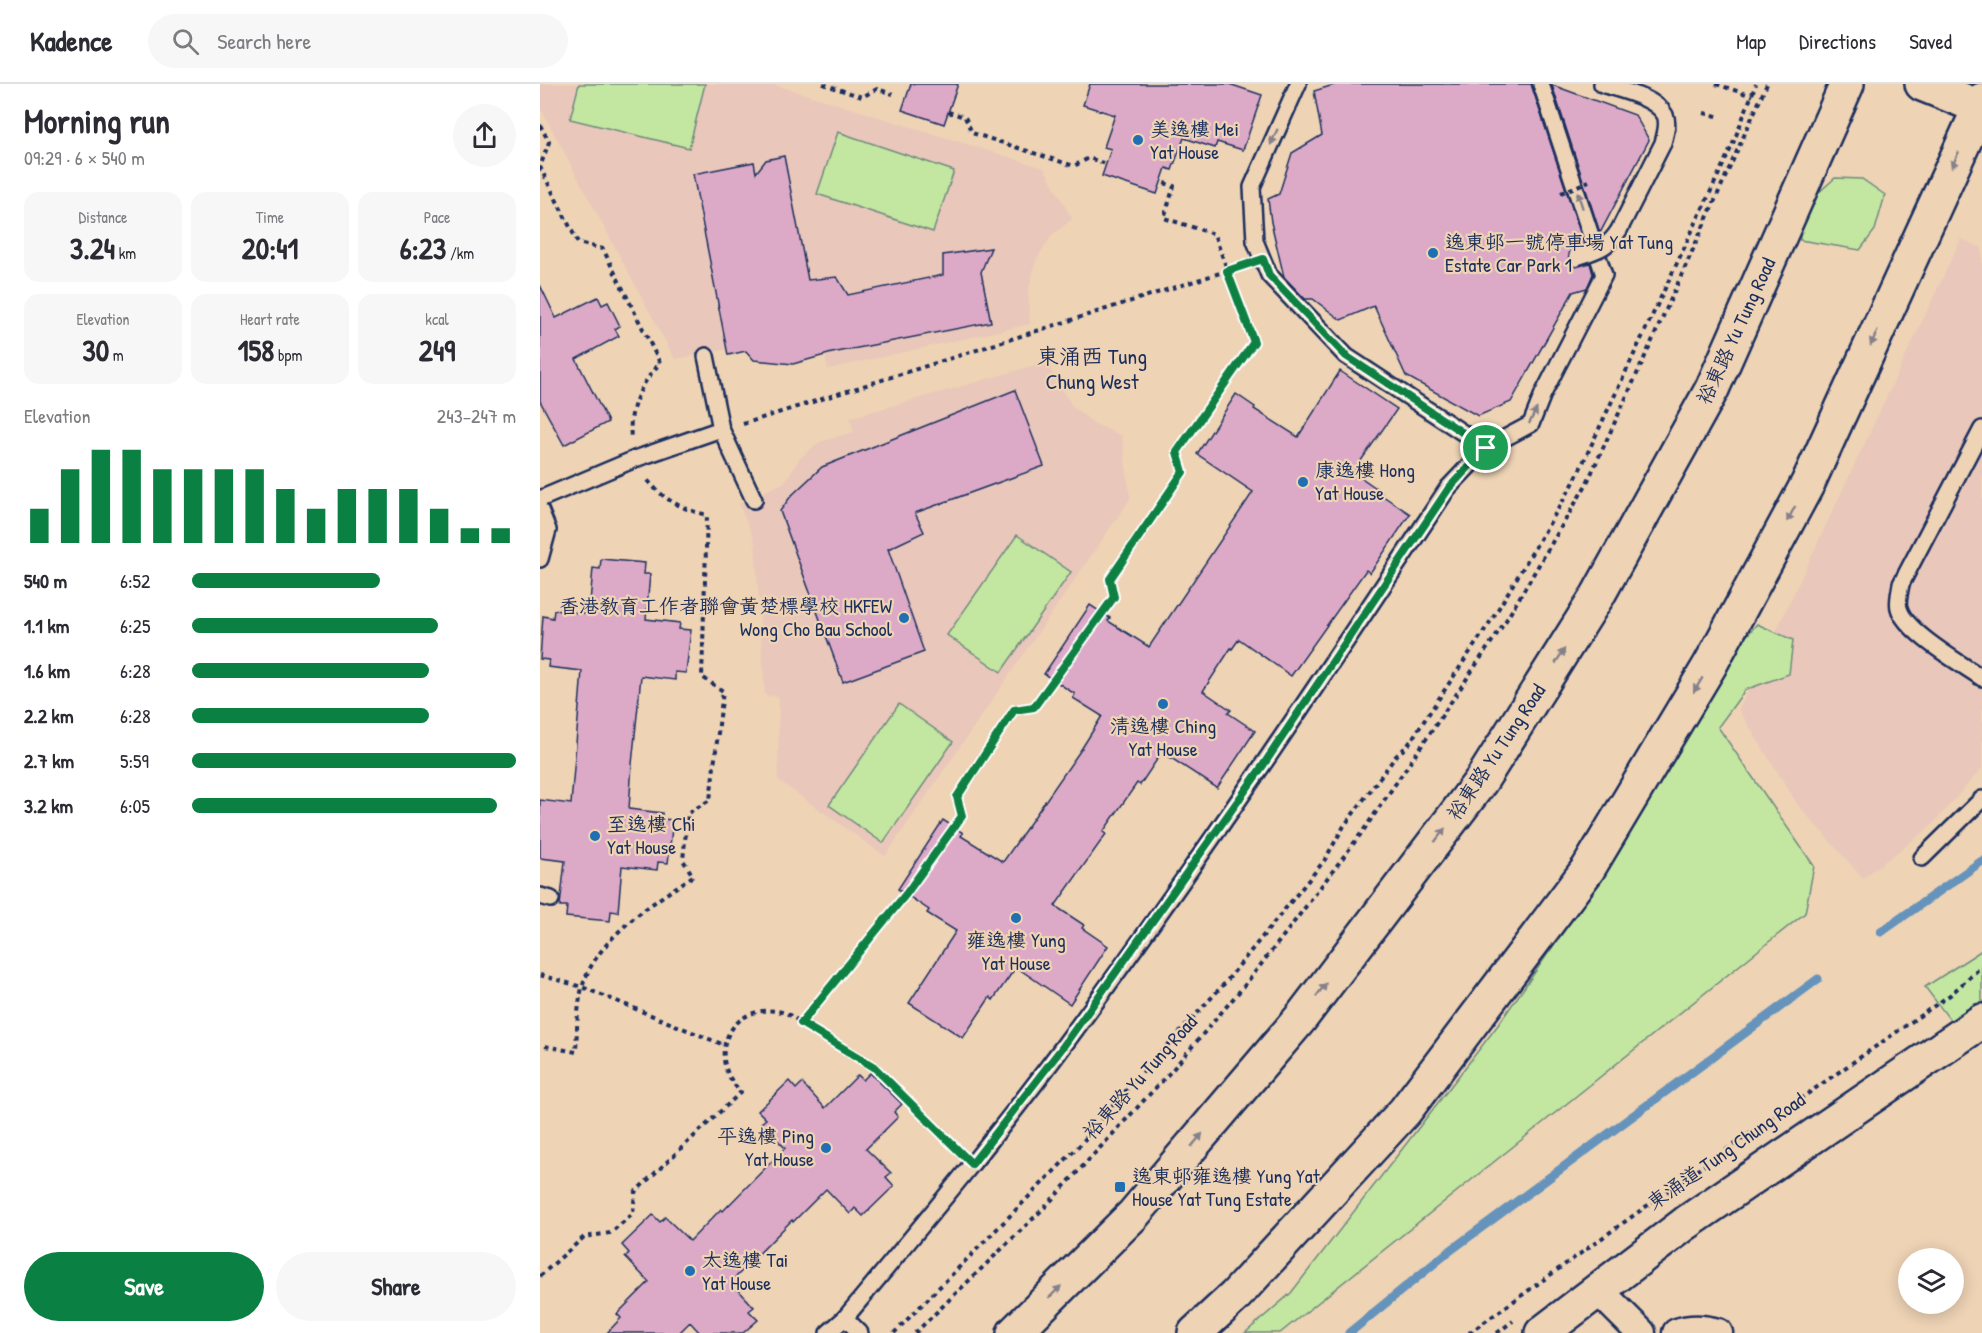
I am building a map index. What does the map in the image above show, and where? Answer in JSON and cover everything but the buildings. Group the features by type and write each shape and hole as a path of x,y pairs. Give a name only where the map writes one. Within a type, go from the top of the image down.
{"main road":[{"name":"裕東路 Yu Tung Road","path":"1014,1333 1133,1215 1292,1028 1481,781 1598,595 1712,389 1847,84"},
{"path":"1195,1333 1235,1296 1405,1111 1588,868 1710,665 1808,483 1981,105 1922,84"},
{"name":"東涌道 Tung Chung Road","path":"1542,1333 1686,1223 1982,1021"}],"street":[{"path":"1598,1290 1641,1333"},
{"path":"1677,1333 1700,1329 1718,1333"}],"lane":[{"path":"1298,84 1252,187 1255,241 1269,275 1346,356 1486,448"},
{"path":"828,1333 845,1318 972,1164 1062,1048 1262,767 1449,488 1486,448 1531,424 1543,394 1604,275 1541,84"},
{"path":"1577,257 1605,247 1612,240 1663,143 1667,128 1665,115 1654,104 1640,96 1602,84"},
{"path":"706,356 721,429 754,500"},
{"path":"540,499 635,459 721,429"},
{"path":"1982,429 1901,584 1899,608 1909,624 1926,640 1982,678"},
{"path":"540,510 548,530 540,559"},
{"path":"1922,858 1982,799"},
{"path":"845,1318 860,1333"}],"path":[{"path":"823,84 862,97 877,89 892,94"},
{"path":"1716,84 1752,96"},
{"name":"裕東路 Yu Tung Road","path":"894,1333 1081,1144 1112,1106 1224,984 1324,861 1344,826 1396,756 1408,745 1494,616 1573,484 1727,156 1756,84"},
{"name":"裕東路 Yu Tung Road","path":"915,1333 1045,1207 1173,1069 1288,930 1363,831 1418,751 1505,622 1586,484 1767,84"},
{"path":"948,112 965,117 972,133 1074,166 1089,158 1106,164"},
{"path":"1704,113 1721,117"},
{"path":"540,125 549,142 540,167 578,243 603,249 660,363"},
{"path":"1561,193 1589,181"},
{"path":"801,1023 906,894 962,816 957,797 1014,710 1034,707 1114,597 1110,579 1183,472 1177,452 1254,342 1214,234 1164,218 1174,186 1161,182"},
{"path":"717,407 729,406 740,425 1263,259"},
{"path":"545,1046 576,1052 582,987 596,956 651,904 693,876 682,860 688,813 710,800 723,691 702,677 706,515"},
{"name":"東涌道 Tung Chung Road","path":"1469,1333 1686,1178 1950,995 1982,966"},
{"path":"540,975 582,987 724,1046"},
{"path":"540,1276 584,1237 610,1233 633,1214 635,1192 741,1092 726,1072 723,1059 724,1046 727,1036 739,1021 757,1012 777,1010 786,1013 874,1067 972,1164"}],"shaded area":[{"path":"540,84 772,84 1044,168 1072,219 1052,235 1036,260 1028,292 1030,324 828,369 825,354 739,347 675,359 540,107"},
{"path":"1961,239 1982,248 1982,768 1930,827 1863,878 1798,805 1739,710"},
{"name":"香港教育工作者聯會黃楚標學校 HKFEW Wong Cho Bau School","path":"1047,362 1058,385 1073,407 1095,424 1122,436 1130,499 885,856 778,780 779,697 765,695 755,542 739,504 785,482 800,458 820,442 854,432 850,418"}],"green space":[{"path":"579,84 705,84 689,148 570,119"},
{"path":"838,132 954,171 933,232 817,194"},
{"path":"1835,178 1862,179 1885,195 1875,230 1860,250 1800,240 1800,209"},
{"path":"1017,535 1071,572 1001,672 947,635"},
{"path":"1757,624 1793,640 1789,674 1745,690 1718,727 1814,866 1805,913 1280,1333 1245,1333 1291,1293 1498,1025 1619,852 1662,761 1718,669"},
{"path":"899,704 953,742 883,843 829,805"},
{"path":"1982,950 1982,1012 1957,1029 1925,987"}],"waterway":[{"path":"1881,932 1982,861"},
{"path":"1349,1333 1447,1253 1818,979"}],"place":[{"name":"美逸樓 Mei Yat House","path":"1138,140"},
{"name":"逸東邨一號停車場 Yat Tung Estate Car Park 1","path":"1433,253"},
{"name":"康逸樓 Hong Yat House","path":"1303,482"},
{"name":"香港教育工作者聯會黃楚標學校 HKFEW Wong Cho Bau School","path":"904,618"},
{"name":"清逸樓 Ching Yat House","path":"1163,704"},
{"name":"至逸樓 Chi Yat House","path":"595,836"},
{"name":"雍逸樓 Yung Yat House","path":"1016,918"},
{"name":"平逸樓 Ping Yat House","path":"826,1148"},
{"name":"逸東邨雍逸樓 Yung Yat House Yat Tung Estate","path":"1120,1187"},
{"name":"太逸樓 Tai Yat House","path":"690,1271"}],"district":[{"name":"東涌西 Tung Chung West","path":"1092,368"}],"route":[{"path":"1263,259 1269,275 1346,356 1486,448 1449,488 1262,767 1062,1048 972,1164 874,1067 801,1023 906,894 962,816 957,797 1014,710 1034,707 1114,597 1110,579 1183,472 1177,452 1254,342 1227,271 1263,259"}]}
